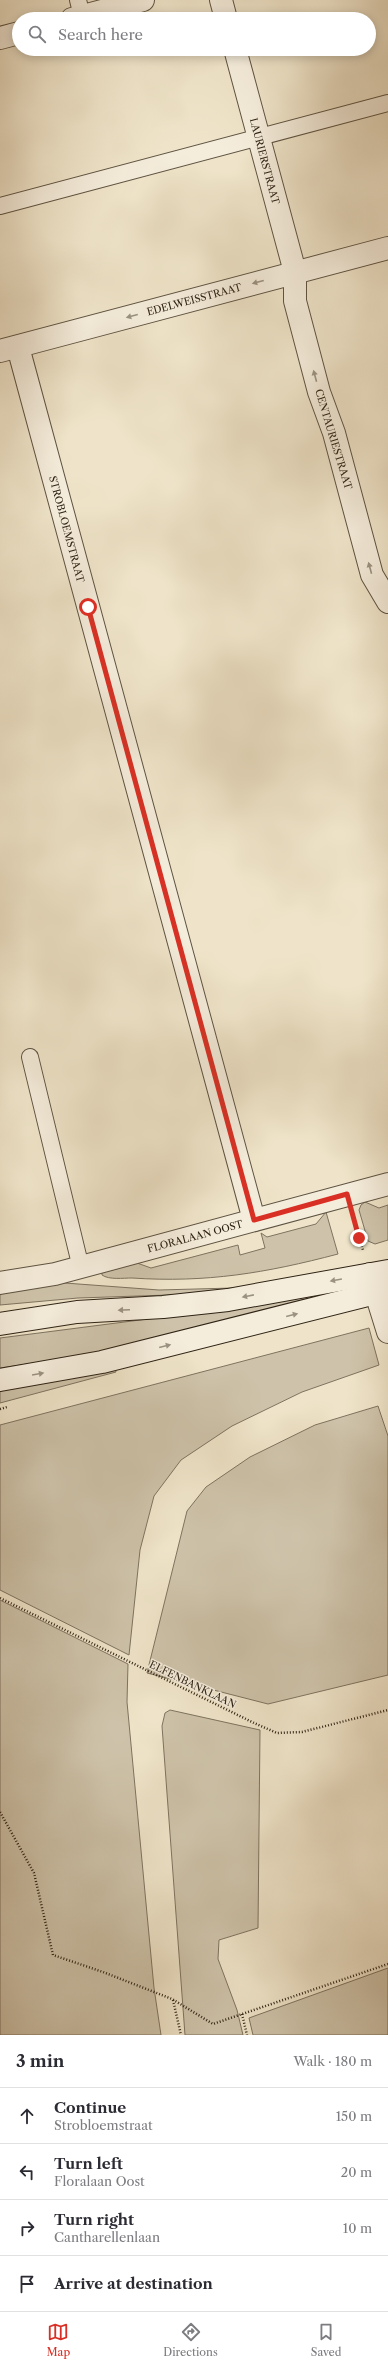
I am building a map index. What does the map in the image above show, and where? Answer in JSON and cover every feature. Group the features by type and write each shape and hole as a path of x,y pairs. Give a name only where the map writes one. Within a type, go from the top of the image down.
{"street":[{"path":"77,12 143,0"},
{"path":"221,0 224,12"},
{"path":"0,38 12,35"},
{"name":"LAURIERSTRAAT","path":"237,56 295,272"},
{"name":"EDELWEISSTRAAT","path":"9,349 388,248"},
{"name":"CENTAURIESTRAAT","path":"295,272 295,301 319,392 334,433 372,575 388,602"},
{"name":"STROBLOEMSTRAAT","path":"9,349 254,1220"},
{"name":"FLORALAAN OOST","path":"0,1283 81,1268 388,1184"},
{"path":"0,1324 77,1312 163,1307 380,1282"},
{"path":"380,1282 388,1332"},
{"path":"0,1380 102,1362 380,1282"}],"lane":[{"path":"0,206 388,102"},
{"path":"30,1058 81,1268"}],"path":[{"path":"347,1194 380,1282"},
{"name":"ELFENBANKLAAN","path":"0,1598 277,1733 302,1732 388,1710"},
{"path":"0,1812 34,1873 53,1955 103,1972 172,1999 213,2024 388,1964"},
{"path":"172,1999 181,2035"},
{"path":"242,2014 247,2035"}],"shaded area":[{"path":"365,1202 379,1208 388,1205 388,1240 375,1244 368,1241 359,1210 361,1205"},
{"path":"326,1212 338,1254 312,1261 261,1271 211,1278 108,1278 102,1275 102,1272 137,1263 151,1268 238,1245 240,1255 265,1248 261,1233 267,1237 316,1224"},
{"path":"65,1283 159,1290 233,1288 229,1293 78,1298 0,1305 0,1292"},
{"path":"354,1285 357,1290 129,1349 0,1368 0,1338 171,1316"},
{"path":"369,1328 379,1365 302,1392 232,1426 181,1460 154,1496 140,1550 129,1655 0,1590 0,1425"},
{"path":"115,1368 116,1372 0,1403 0,1388"},
{"path":"378,1406 388,1436 388,1675 268,1704 147,1673 187,1511 206,1487 250,1457 315,1425"},
{"path":"0,1600 128,1664 127,1702 154,1988 161,2035 0,2035"},
{"path":"170,1710 260,1730 258,1928 219,1940 218,1959 237,2010 243,2035 185,2035 162,1726 165,1713"},
{"path":"388,1968 388,2035 253,2035 249,2018"}],"route":[{"path":"88,607 254,1220 347,1194 359,1238"}]}
